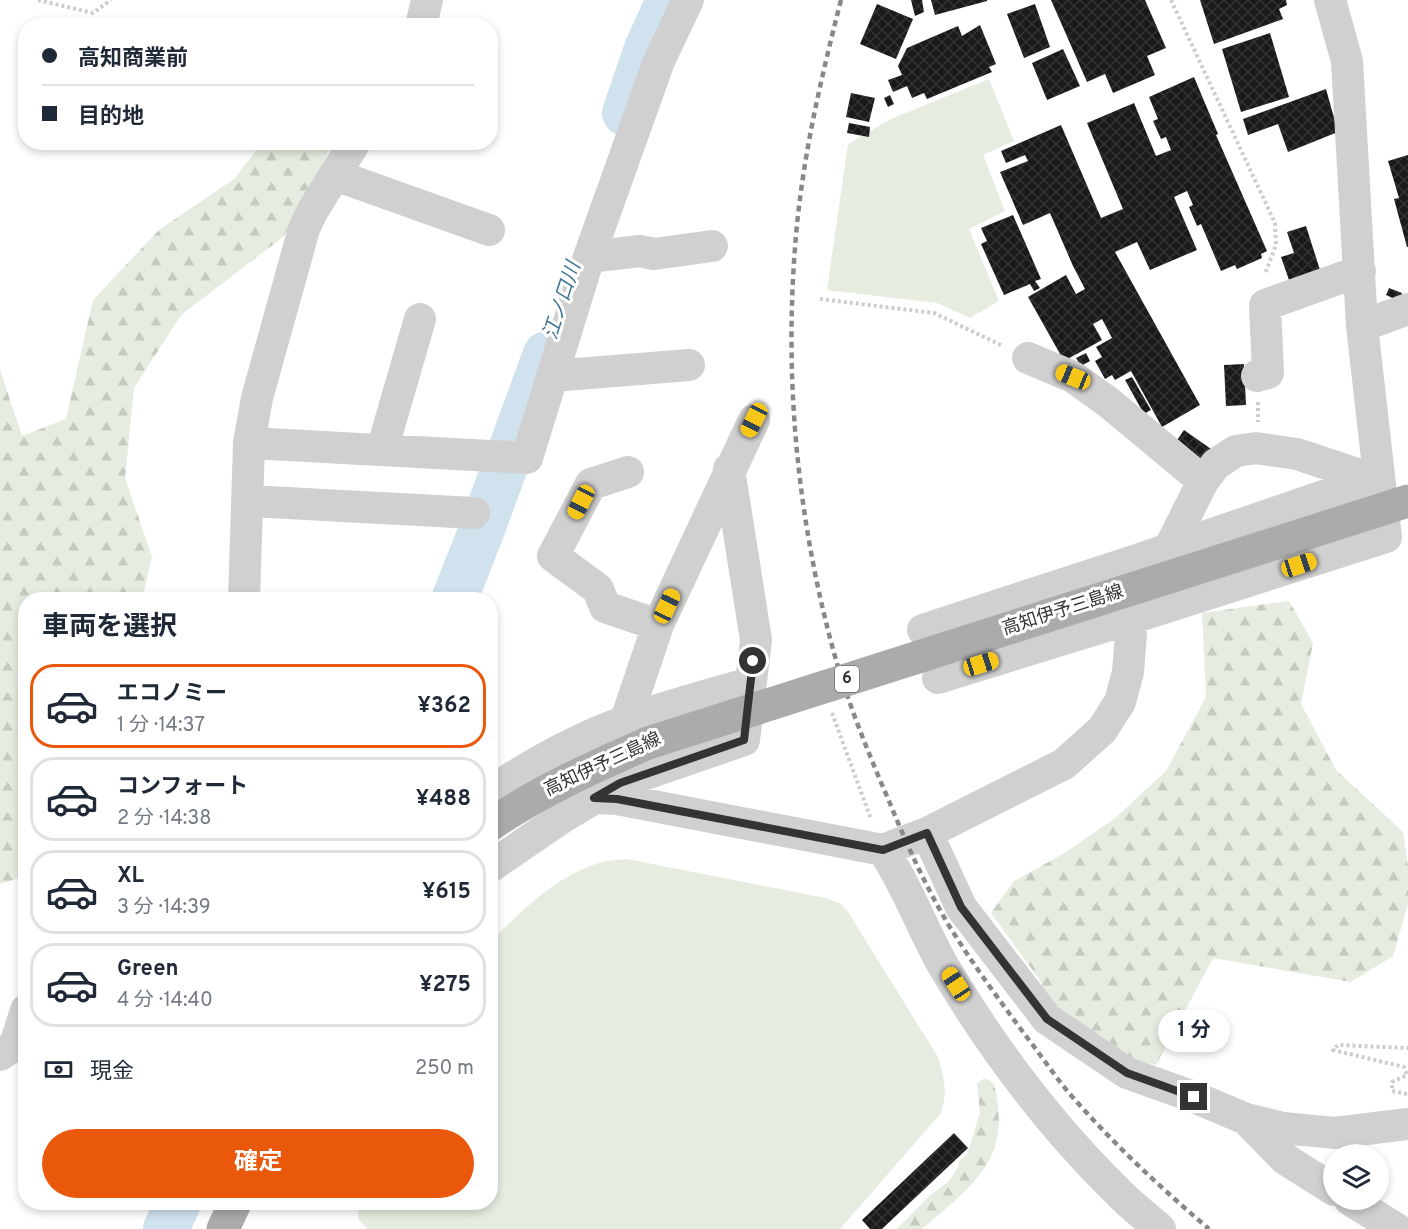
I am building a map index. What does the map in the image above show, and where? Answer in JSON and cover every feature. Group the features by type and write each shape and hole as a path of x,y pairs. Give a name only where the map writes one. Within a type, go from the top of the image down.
{"main road":[{"name":"高知伊予三島線","path":"498,820 569,777 637,731 724,717 1047,616 1385,496"},
{"path":"223,1229 232,1210"}],"street":[{"path":"423,18 427,0"},
{"path":"249,443 527,458 589,257 659,61 688,0"},
{"path":"938,678 1386,537 1385,496 1362,326 1347,61 1330,0"},
{"path":"245,592 249,443 257,398 304,229 313,210 350,150"},
{"path":"335,175 489,230"},
{"path":"589,257 640,251 654,254 712,246"},
{"path":"1257,376 1268,373 1265,305 1360,271"},
{"path":"1362,326 1408,309"},
{"path":"382,450 420,319"},
{"path":"1028,358 1073,377 1108,402 1203,481"},
{"path":"552,376 689,365"},
{"path":"637,731 658,625 729,469 754,420"},
{"path":"1169,549 1203,481 1216,464 1236,451 1260,448 1297,454 1357,474 1385,496"},
{"path":"498,861 562,817 620,783 744,740 756,640 729,469"},
{"path":"628,472 591,484 553,556 598,589 604,607 658,625"},
{"path":"923,630 1169,549 1385,496"},
{"path":"248,501 474,513"},
{"path":"1008,602 1025,651"},
{"path":"594,798 617,799 883,850 927,833 1064,764 1102,730 1120,702 1128,672 1131,634 1126,620"},
{"path":"498,786 520,771 573,743 637,731 750,683"},
{"path":"498,764 520,771"},
{"path":"927,833 961,907 1047,1019 1127,1073 1246,1119 1283,1128 1335,1133 1408,1124"},
{"path":"883,850 897,870 944,965 1004,1061 1030,1095 1116,1190 1160,1229"},
{"path":"18,1035 15,1045 0,1056 18,1066"},
{"path":"1246,1119 1285,1159 1323,1183"},
{"path":"1366,1210 1397,1229"}],"path":[{"path":"38,0 93,13 111,0"},
{"path":"1171,0 1275,223 1276,246 1264,275"},
{"path":"820,299 934,313 1028,358"},
{"path":"1257,376 1260,448"},
{"path":"829,704 847,758 883,850"},
{"path":"1408,1048 1338,1045 1333,1050 1404,1067 1407,1075 1392,1082 1392,1090 1408,1094"}],"green space":[{"path":"989,79 1014,141 983,155 1005,211 969,229 999,301 970,318 937,303 827,290 848,144 891,119"},
{"path":"257,150 330,150 301,208 283,237 181,315 134,388 125,478 152,557 144,592 18,592 18,878 0,884 0,370 22,436 66,419 93,300 159,230 234,179"},
{"path":"1289,601 1313,643 1301,704 1336,770 1403,832 1408,866 1408,904 1393,956 1351,982 1213,958 1156,1065 1084,1050 1047,1019 1041,982 991,913 1014,881 1063,854 1114,819 1166,771 1206,697 1202,613"},
{"path":"627,859 825,898 841,904 938,1057 944,1085 941,1113 840,1229 367,1229 358,1219 359,1210 498,1210 498,934 554,885 583,869 609,861"},
{"path":"985,1078 994,1084 998,1110 998,1132 993,1151 984,1168 972,1184 922,1229 897,1229 928,1197 949,1181 959,1161 967,1155 980,1113 977,1083"}],"building":[{"path":"911,0 922,0 924,12 915,16"},
{"path":"931,0 987,0 987,1 935,15"},
{"path":"1051,0 1145,0 1166,48 1147,56 1155,75 1113,93 1105,74 1087,82"},
{"path":"1200,0 1286,0 1287,5 1279,9 1283,19 1214,44"},
{"path":"877,4 913,19 896,59 860,44"},
{"path":"1035,4 1050,47 1024,58 1007,14"},
{"path":"980,25 996,64 989,67 992,72 927,99 924,93 912,98 907,86 893,92 888,80 902,75 898,66 907,48 958,26 962,36"},
{"path":"1270,33 1289,97 1241,112 1222,49"},
{"path":"1063,49 1080,86 1047,100 1032,63"},
{"path":"1194,77 1218,134 1216,135 1267,251 1261,254 1262,258 1237,269 1235,265 1221,271 1201,224 1197,226 1189,207 1193,205 1187,191 1174,197 1197,250 1150,270 1137,242 1115,252 1200,405 1162,427 1131,371 1115,380 1112,375 1105,379 1095,361 1102,357 1096,347 1112,338 1102,319 1093,324 1102,340 1064,361 1028,297 1066,275 1076,294 1085,289 1050,213 1023,225 1000,172 1028,161 1025,155 1006,163 1001,151 1061,125 1101,218 1123,209 1087,123 1134,103 1156,156 1171,150 1166,137 1161,139 1153,121 1158,119 1149,97"},
{"path":"1326,89 1338,132 1288,152 1278,124 1248,135 1243,119"},
{"path":"851,93 875,98 869,122 846,117"},
{"path":"890,95 894,104 888,107 884,98"},
{"path":"849,123 870,127 869,137 847,133"},
{"path":"1408,155 1407,247 1394,199 1399,198 1388,161"},
{"path":"1013,215 1041,279 1035,281 1040,288 1034,291 1030,284 1004,295 981,244 987,241 981,228"},
{"path":"1306,226 1320,270 1289,280 1281,257 1294,253 1287,232"},
{"path":"1389,288 1402,293 1399,301 1386,295"},
{"path":"1086,353 1090,361 1081,366 1076,358"},
{"path":"1244,364 1246,405 1226,406 1224,365"},
{"path":"1132,377 1151,410 1144,414 1125,380"},
{"path":"1184,430 1211,449 1200,465 1173,446"},
{"path":"954,1133 968,1148 882,1229 870,1229 862,1220"}],"waterway":[{"name":"江ノ口川","path":"625,113 647,49 669,0"},
{"name":"江ノ口川","path":"457,592 546,354"},
{"name":"江ノ口川","path":"166,1229 175,1210"}],"railway":[{"path":"841,0 807,154 798,217 792,301 793,407 804,512 813,564 838,667 862,735 909,848 948,924 967,953 1076,1101 1140,1167 1209,1229"}],"route":[{"path":"753,661 744,740 620,783 594,798 617,799 883,850 927,833 961,907 1047,1019 1127,1073 1194,1097"}]}
